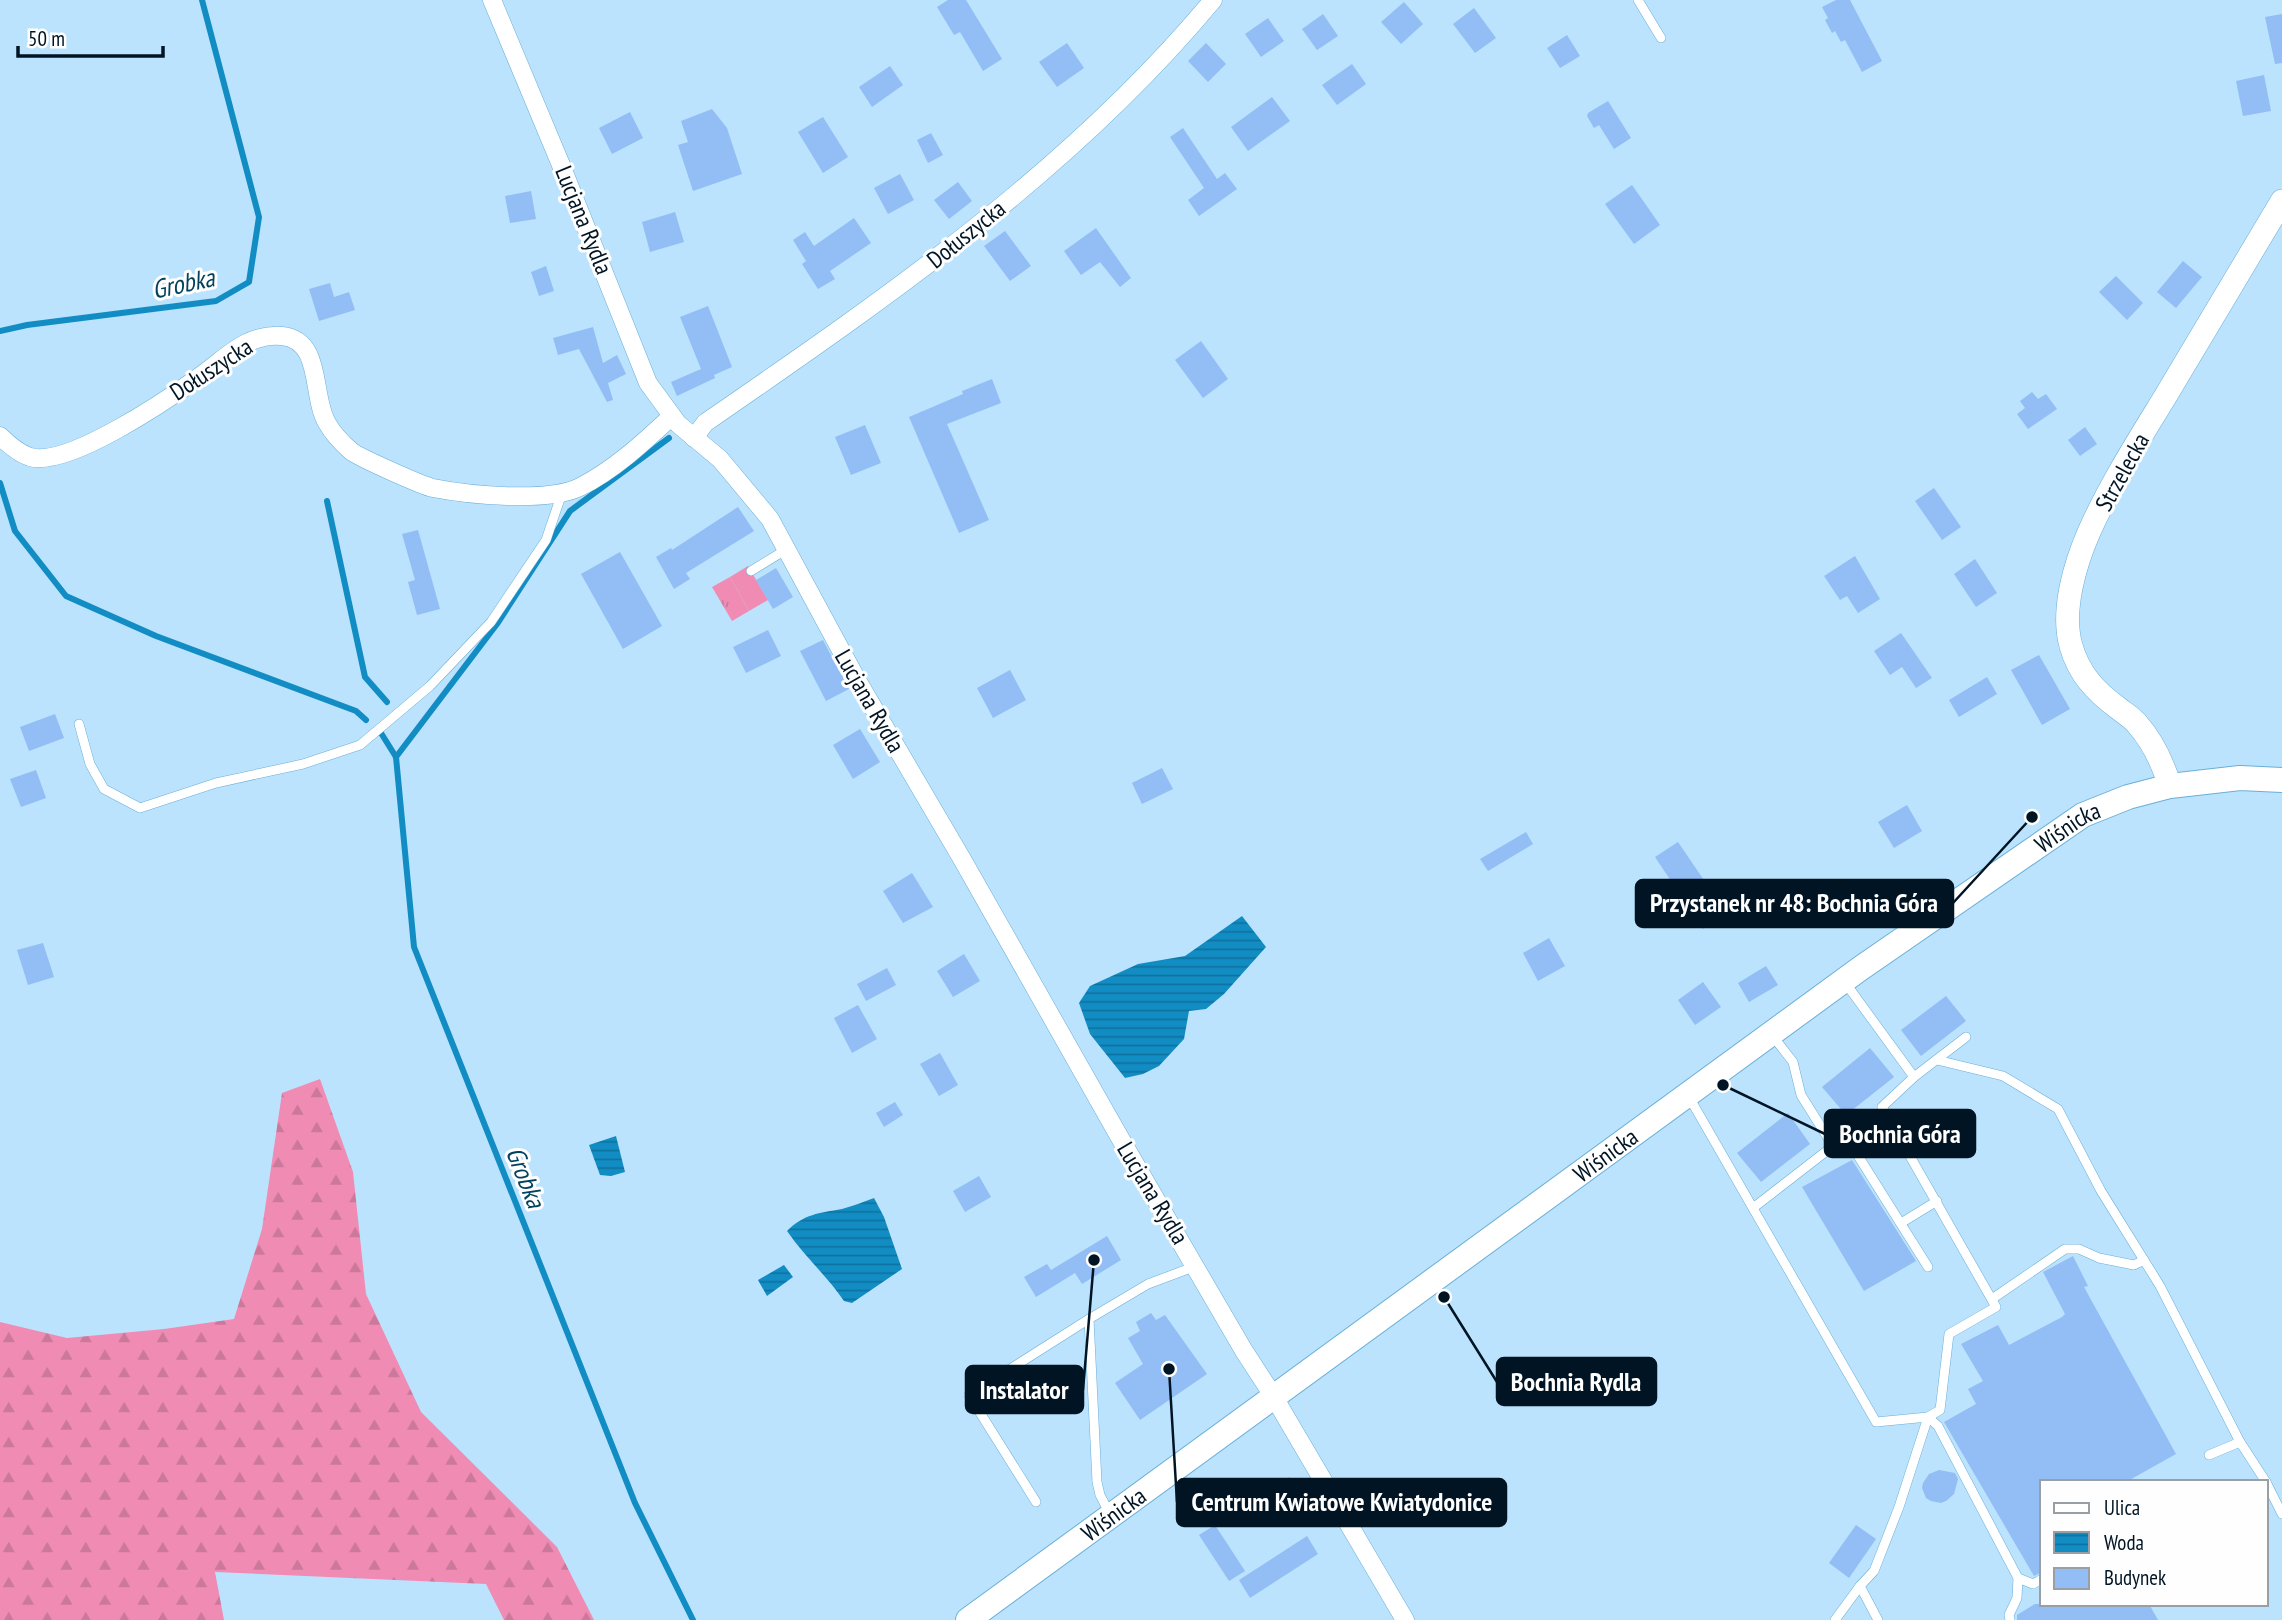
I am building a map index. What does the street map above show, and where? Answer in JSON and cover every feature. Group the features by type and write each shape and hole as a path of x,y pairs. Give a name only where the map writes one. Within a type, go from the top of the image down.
{"main road":[{"name":"Wiśnicka","path":"968,1620 1844,981 2083,815 2128,797 2170,786 2240,778 2282,780"}],"street":[{"name":"Lucjana Rydla","path":"492,0 627,325 648,383 678,424 720,459 770,519 857,680 1244,1351 1274,1397 1405,1620"},
{"name":"Dołuszycka","path":"694,438 705,423 940,256 1074,146 1175,46 1213,0"},
{"name":"Strzelecka","path":"2170,786 2163,764 2137,723 2094,690 2079,667 2070,643 2070,601 2076,571 2089,533 2122,468 2282,201"},
{"name":"Dołuszycka","path":"0,436 12,448 32,458 61,456 112,432 199,377 237,346 264,336 285,336 302,344 314,365 316,392 327,423 353,453 430,487 497,495 542,496 578,488 610,468 672,416"}],"lane":[{"path":"1637,0 1661,38"},
{"path":"79,724 90,764 104,789 140,808 216,783 303,764 360,746 430,686 491,622 546,540 563,491"},
{"path":"751,571 787,549"},
{"path":"1844,981 1914,1077"},
{"path":"1771,1034 1793,1062 1801,1095 1833,1146"},
{"path":"1688,1095 1876,1422 1928,1418 1940,1410 1949,1334 1996,1307 1882,1107 1914,1077 1966,1038"},
{"path":"1937,1060 2003,1076 2058,1109 2101,1191 2160,1286 2240,1442 2265,1480"},
{"path":"1753,1208 1845,1135 1928,1267"},
{"path":"1902,1223 1937,1201"},
{"path":"1992,1299 2065,1249 2080,1250 2099,1258 2134,1265 2144,1260"},
{"path":"1036,1502 969,1395 1148,1284 1196,1266"},
{"path":"1089,1319 1097,1482 1100,1495 1111,1516"},
{"path":"1928,1418 1938,1426 2018,1578 2017,1598 2009,1615 2010,1620"},
{"path":"1835,1620 1874,1571 1899,1507 1928,1418"},
{"path":"2209,1455 2240,1442"},
{"path":"2268,1486 2282,1514"},
{"path":"2018,1578 2033,1584 2040,1580"},
{"path":"1860,1586 1878,1620"}],"green space":[{"path":"748,566 768,600 749,611 730,577"},
{"path":"730,577 749,611 732,621 712,587"},
{"path":"320,1079 353,1172 366,1294 421,1412 557,1547 594,1620 504,1620 486,1584 215,1572 224,1620 0,1620 0,1322 67,1338 234,1319 262,1229 282,1093"}],"water":[{"path":"1242,916 1266,947 1224,994 1206,1009 1189,1011 1184,1039 1159,1066 1143,1074 1125,1078 1090,1034 1079,1003 1090,986 1138,964 1185,956"},
{"path":"616,1136 625,1172 611,1176 600,1175 589,1145"},
{"path":"874,1198 884,1217 902,1269 852,1303 844,1301 787,1231 812,1215 842,1209"},
{"path":"784,1265 793,1277 767,1296 758,1280"}],"building":[{"path":"948,0 966,0 1002,59 983,71 960,32 954,35 937,7"},
{"path":"1836,0 1850,0 1882,61 1862,72 1845,40 1841,42 1835,31 1832,33 1825,20 1828,18 1822,7"},
{"path":"1404,2 1423,24 1401,44 1381,22"},
{"path":"1474,8 1496,38 1475,53 1453,24"},
{"path":"1323,14 1338,36 1317,50 1302,29"},
{"path":"2282,14 2282,63 2275,64 2265,17"},
{"path":"1268,18 1284,41 1261,57 1245,34"},
{"path":"1567,35 1580,56 1560,68 1547,48"},
{"path":"1067,43 1084,68 1057,87 1039,62"},
{"path":"1206,43 1226,64 1208,82 1188,61"},
{"path":"1352,64 1366,84 1337,105 1322,85"},
{"path":"890,66 903,85 872,107 859,87"},
{"path":"2264,75 2271,111 2243,116 2236,81"},
{"path":"1272,97 1290,121 1248,151 1231,127"},
{"path":"1608,101 1631,138 1614,149 1599,125 1594,128 1587,116"},
{"path":"712,109 727,128 742,174 693,191 678,145 688,142 681,121"},
{"path":"630,112 643,138 612,154 599,128"},
{"path":"823,117 848,157 823,173 798,132"},
{"path":"1183,128 1217,179 1225,173 1237,189 1199,216 1188,200 1204,188 1170,137"},
{"path":"931,133 943,155 928,163 917,140"},
{"path":"900,174 914,200 888,214 874,188"},
{"path":"958,182 972,201 949,219 934,200"},
{"path":"1632,185 1660,225 1634,244 1605,204"},
{"path":"531,191 536,219 510,223 505,196"},
{"path":"675,212 684,242 650,252 642,222"},
{"path":"854,218 871,243 830,271 835,279 818,289 802,264 806,261 793,240 805,232 814,246"},
{"path":"1096,228 1131,278 1120,287 1100,262 1081,275 1064,251"},
{"path":"1005,231 1031,266 1010,281 984,246"},
{"path":"2183,261 2202,277 2176,308 2157,292"},
{"path":"546,266 554,291 539,296 531,272"},
{"path":"2116,276 2143,303 2127,320 2099,292"},
{"path":"330,283 334,297 349,292 355,310 319,321 309,289"},
{"path":"708,306 732,367 677,396 671,382 701,369 680,317"},
{"path":"593,327 603,363 617,355 626,374 608,383 613,400 607,402 579,349 558,355 553,338"},
{"path":"1201,341 1228,379 1203,398 1175,360"},
{"path":"992,379 1001,403 947,424 989,520 959,533 909,417"},
{"path":"2032,392 2038,399 2046,394 2057,409 2028,429 2017,414 2025,408 2020,401"},
{"path":"865,425 881,463 851,475 835,437"},
{"path":"2085,427 2097,444 2080,456 2068,440"},
{"path":"1934,488 1961,527 1942,540 1915,501"},
{"path":"738,507 754,531 686,573 690,579 674,589 656,557 671,548 672,550"},
{"path":"418,530 440,609 417,615 408,582 415,580 402,534"},
{"path":"620,552 662,626 623,649 581,574"},
{"path":"1855,556 1880,599 1858,613 1847,596 1840,600 1824,576"},
{"path":"1975,559 1997,593 1976,607 1954,574"},
{"path":"776,568 793,597 773,609 756,580"},
{"path":"768,630 781,656 746,673 733,647"},
{"path":"1901,633 1932,678 1916,688 1902,667 1890,675 1874,651"},
{"path":"823,640 849,689 826,701 800,651"},
{"path":"2039,655 2070,709 2042,725 2011,670"},
{"path":"1010,670 1026,700 993,718 977,688"},
{"path":"1987,677 1997,694 1959,717 1949,700"},
{"path":"55,714 64,738 29,751 20,727"},
{"path":"860,729 880,762 853,779 833,745"},
{"path":"1162,768 1173,789 1142,804 1132,783"},
{"path":"36,770 46,798 21,807 10,779"},
{"path":"1907,805 1922,831 1894,848 1878,822"},
{"path":"1526,832 1533,844 1488,871 1480,859"},
{"path":"1678,842 1727,914 1703,929 1655,857"},
{"path":"912,873 933,907 903,923 883,891"},
{"path":"1549,938 1565,966 1538,981 1523,953"},
{"path":"43,943 54,977 28,985 17,950"},
{"path":"964,954 980,981 953,997 937,971"},
{"path":"1766,966 1778,985 1749,1002 1738,983"},
{"path":"887,968 896,985 866,1001 857,984"},
{"path":"1703,982 1721,1007 1695,1025 1678,1000"},
{"path":"1946,996 1966,1021 1921,1056 1901,1030"},
{"path":"858,1005 877,1039 852,1053 834,1018"},
{"path":"1870,1048 1894,1077 1846,1115 1822,1087"},
{"path":"940,1053 958,1085 939,1096 920,1064"},
{"path":"895,1102 903,1115 884,1127 876,1113"},
{"path":"1788,1113 1810,1144 1761,1182 1737,1153"},
{"path":"1852,1160 1916,1261 1864,1291 1802,1187"},
{"path":"979,1176 991,1197 965,1212 953,1191"},
{"path":"1107,1236 1121,1260 1082,1284 1075,1273 1036,1297 1024,1277 1047,1264 1051,1270"},
{"path":"2073,1256 2088,1286 2084,1287 2176,1454 2130,1480 2040,1480 2040,1573 2034,1576 1944,1422 1976,1404 1968,1389 1983,1381 1961,1344 1998,1325 2009,1345 2065,1314 2043,1272"},
{"path":"1151,1313 1156,1320 1165,1315 1207,1374 1140,1420 1115,1383 1143,1364 1128,1338 1140,1331 1136,1322"},
{"path":"1939,1470 1955,1473 1958,1479 1954,1494 1941,1503 1926,1498 1922,1488 1929,1474"},
{"path":"1289,1477 1304,1502 1274,1520 1259,1495"},
{"path":"1215,1525 1245,1571 1229,1581 1199,1535"},
{"path":"1856,1525 1876,1539 1849,1578 1829,1563"},
{"path":"1307,1536 1318,1554 1250,1598 1239,1580"},
{"path":"2035,1604 2150,1606 2158,1620 2017,1620 2017,1615"}],"waterway":[{"name":"Grobka","path":"0,331 27,325 216,301 249,282 259,217 202,0"},
{"path":"396,757 497,624 570,511 669,438"},
{"name":"Grobka","path":"0,483 15,531 66,596 156,636 356,711 366,720"},
{"path":"327,501 365,677 387,702"},
{"name":"Grobka","path":"381,733 396,757 414,947 635,1503 693,1620"}],"place":[{"name":"Przystanek nr 48: Bochnia Góra","path":"2032,817"},
{"name":"Bochnia Góra","path":"1723,1085"},
{"name":"Instalator","path":"1094,1260"},
{"name":"Bochnia Rydla","path":"1444,1297"},
{"name":"Centrum Kwiatowe Kwiatydonice","path":"1169,1369"}]}
